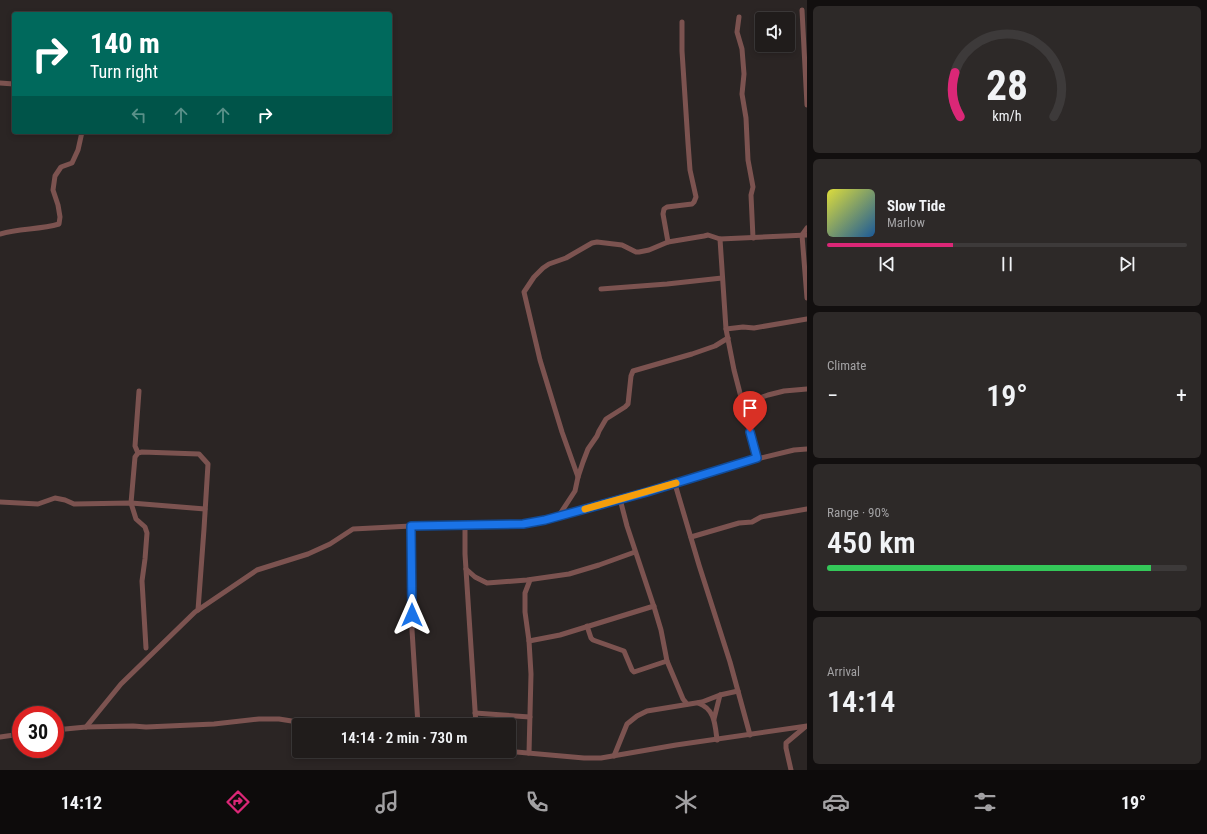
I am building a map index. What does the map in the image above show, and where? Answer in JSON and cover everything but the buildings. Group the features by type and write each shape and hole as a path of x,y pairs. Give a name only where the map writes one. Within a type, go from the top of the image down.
{"street":[{"path":"802,10 807,105"},
{"path":"739,17 737,32 742,49 744,74 742,94 747,126 748,160 753,187 751,195 753,238"},
{"path":"668,242 663,214 664,209 668,207 692,204 696,197 690,170 682,51 682,22"},
{"path":"0,83 12,84"},
{"path":"0,234 12,230 46,228 59,224 60,217 58,205 53,190 55,176 61,167 72,163 78,150 82,134"},
{"path":"807,228 804,235 807,298"},
{"path":"578,476 562,432 540,360 524,292 534,277 549,264 566,258 592,243 597,242 622,245 639,252 649,250 668,242 708,235 720,239 804,235"},
{"path":"720,239 726,329 734,370 757,458"},
{"path":"601,289 722,278"},
{"path":"726,329 743,327 754,328 807,319"},
{"path":"558,517 575,491 578,476 588,449 606,419 628,404 630,376 632,371 692,354 715,346 728,338"},
{"path":"743,404 784,392 807,389"},
{"path":"138,453 135,446 139,391"},
{"path":"86,727 121,684 198,610 257,570 308,554 330,544 353,529 465,524 523,524 558,517 675,484 757,458 794,450 807,449"},
{"path":"146,648 142,581 147,533 145,527 136,519 131,503 134,457 138,453 199,454 208,464 198,610"},
{"path":"675,484 730,662 750,735"},
{"path":"0,502 38,504 55,498 74,504 131,503 204,509"},
{"path":"620,499 635,552 661,630 667,661 683,699 687,704"},
{"path":"691,537 739,523 752,522 761,517 807,509"},
{"path":"465,524 466,569 475,718"},
{"path":"411,526 412,630 418,718"},
{"path":"466,569 475,577 487,583 530,580 569,574 600,565 635,552"},
{"path":"529,753 531,674 525,612 525,593 530,580"},
{"path":"529,642 560,635 654,606"},
{"path":"587,626 593,640 624,651 633,672 640,671 667,661"},
{"path":"614,756 627,724 637,716 647,711 697,703 720,695 738,691"},
{"path":"716,740 714,719 720,695"},
{"path":"697,703 707,707 714,719"},
{"path":"475,713 530,717"},
{"path":"64,729 86,727 146,727 214,724 266,719 292,721"},
{"path":"516,752 584,758 601,758 806,726"},
{"path":"791,770 786,743 806,726"},
{"path":"0,737 12,735"}],"slow traffic":[{"path":"585,509 676,483"}],"route":[{"path":"412,615 411,526 523,524 545,520 647,492 757,458 750,432"}]}
